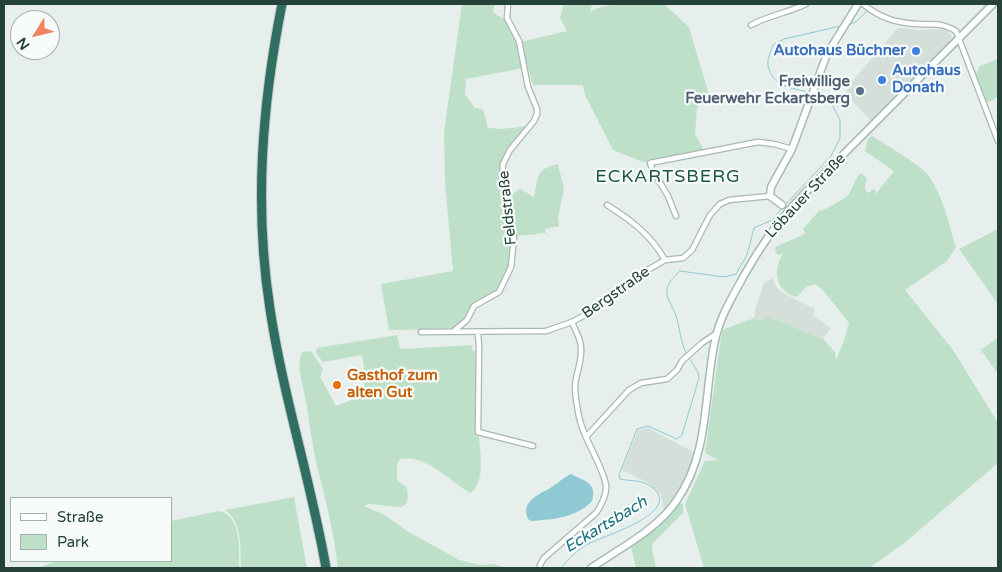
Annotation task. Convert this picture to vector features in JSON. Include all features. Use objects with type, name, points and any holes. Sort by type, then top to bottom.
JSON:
[{"type":"highway","points":[[282,4],[269,78],[262,153],[261,213],[264,265],[270,310],[282,371],[310,486],[326,568]]},
{"type":"main road","name":"Löbauer Straße","points":[[591,568],[657,521],[673,505],[685,487],[702,440],[717,333],[727,307],[755,256],[786,208],[994,4]]},
{"type":"main road","points":[[786,208],[770,196],[771,186],[792,149],[824,61],[847,20],[862,6]]},
{"type":"street","name":"Feldstraße","points":[[454,331],[467,320],[474,306],[499,292],[511,267],[514,238],[502,178],[503,164],[510,150],[534,121],[537,114],[537,108],[528,87],[519,41],[507,18],[508,4]]},
{"type":"street","points":[[751,25],[767,16],[792,11],[806,4]]},
{"type":"street","points":[[862,6],[887,20],[903,23],[945,24],[956,31],[998,141]]},
{"type":"street","points":[[676,216],[668,196],[650,163],[758,142],[792,149]]},
{"type":"street","name":"Bergstraße","points":[[421,332],[546,331],[572,322],[598,308],[634,278],[666,260],[683,258],[692,250],[714,209],[724,202],[770,196]]},
{"type":"street","name":"Bergstraße","points":[[607,205],[633,222],[658,248],[666,260]]},
{"type":"street","points":[[467,320],[471,332]]},
{"type":"street","points":[[540,568],[540,563],[544,558],[596,513],[602,502],[606,484],[580,423],[575,386],[580,366],[581,346],[572,322]]},
{"type":"street","points":[[478,332],[478,432],[533,446]]},
{"type":"street","points":[[586,436],[629,390],[641,383],[667,379],[690,354],[717,333]]},
{"type":"shaded area","points":[[898,28],[919,30],[946,29],[953,38],[871,121],[846,94],[848,86]]},
{"type":"shaded area","points":[[772,278],[777,288],[815,309],[813,316],[831,328],[823,339],[769,317],[758,321],[754,318],[764,283]]},
{"type":"shaded area","points":[[648,428],[695,453],[676,498],[664,510],[661,495],[647,482],[622,470],[638,430]]},
{"type":"green space","points":[[462,4],[495,4],[493,11],[506,21],[515,37],[523,68],[466,79],[465,94],[475,108],[483,109],[488,128],[502,129],[528,126],[507,152],[500,173],[511,237],[510,263],[498,290],[472,304],[463,321],[453,329],[389,330],[381,284],[453,271],[445,182],[444,132]]},
{"type":"green space","points":[[564,4],[592,4],[590,12],[605,6],[664,4],[689,27],[709,95],[697,108],[695,134],[705,152],[643,162],[613,150],[585,95],[583,85],[533,85],[521,42],[567,31],[560,18]]},
{"type":"green space","points":[[998,59],[998,97],[989,102],[985,101],[976,74],[980,66]]},
{"type":"green space","points":[[872,136],[922,169],[933,182],[941,199],[956,247],[947,261],[905,290],[953,350],[998,423],[998,463],[903,544],[869,568],[704,568],[685,504],[705,461],[718,460],[705,453],[722,330],[754,318],[758,321],[769,317],[823,339],[835,352],[836,360],[849,323],[823,290],[815,284],[806,287],[797,297],[784,290],[780,285],[777,272],[784,252],[780,255],[776,254],[775,247],[805,234],[803,229],[819,211],[835,204],[849,194],[855,180],[861,173],[867,178],[866,191],[868,193],[874,189],[875,195],[894,171],[865,151],[868,139]]},
{"type":"green space","points":[[558,164],[564,189],[558,217],[559,226],[545,229],[546,233],[515,236],[507,197],[520,189],[534,197],[539,174],[545,169]]},
{"type":"green space","points":[[998,229],[998,304],[959,249]]},
{"type":"green space","points":[[397,335],[400,348],[403,349],[472,345],[473,351],[477,351],[477,433],[479,437],[481,466],[479,481],[471,493],[429,464],[410,459],[400,459],[397,464],[397,480],[407,488],[408,497],[406,504],[402,507],[369,504],[364,506],[385,515],[407,531],[459,560],[480,565],[493,564],[508,568],[338,568],[332,528],[313,447],[301,376],[300,358],[302,352],[311,351],[323,369],[320,377],[336,406],[364,395],[365,373],[362,355],[323,362],[316,353],[317,348]]},
{"type":"green space","points":[[996,339],[998,342],[998,374],[981,350]]},
{"type":"green space","points":[[294,497],[307,568],[241,568],[238,529],[231,515],[225,510]]},
{"type":"green space","points":[[680,503],[683,504],[683,513],[652,544],[656,568],[636,568],[631,547],[657,528]]},
{"type":"green space","points":[[219,511],[226,514],[232,519],[238,535],[239,568],[37,568],[54,562],[172,562],[172,521]]},
{"type":"water","points":[[571,474],[591,486],[593,490],[592,501],[579,511],[564,517],[529,520],[526,510],[530,501]]},
{"type":"waterway","name":"Eckartsbach","points":[[850,24],[856,22],[868,10]]},
{"type":"waterway","name":"Eckartsbach","points":[[809,92],[783,85],[774,78],[768,65],[773,45],[784,39],[841,26]]},
{"type":"waterway","name":"Eckartsbach","points":[[785,205],[831,156],[840,138],[840,120],[832,104],[815,94]]},
{"type":"waterway","name":"Eckartsbach","points":[[687,355],[677,318],[667,296],[667,287],[670,282],[680,271],[724,277],[736,274],[747,255],[754,228],[772,220],[782,208]]},
{"type":"waterway","name":"Eckartsbach","points":[[561,568],[582,548],[641,520],[653,512],[659,503],[658,494],[647,484],[620,479],[619,475],[637,429],[648,426],[677,439],[682,435],[699,378],[698,372],[689,358]]},
{"type":"place","name":"Autohaus Büchner","points":[[916,51]]},
{"type":"place","name":"Autohaus Donath","points":[[882,80]]},
{"type":"place","name":"Freiwillige Feuerwehr Eckartsberg","points":[[860,91]]},
{"type":"place","name":"Gasthof zum alten Gut","points":[[337,385]]},
{"type":"district","name":"ECKARTSBERG","points":[[668,177]]}]
